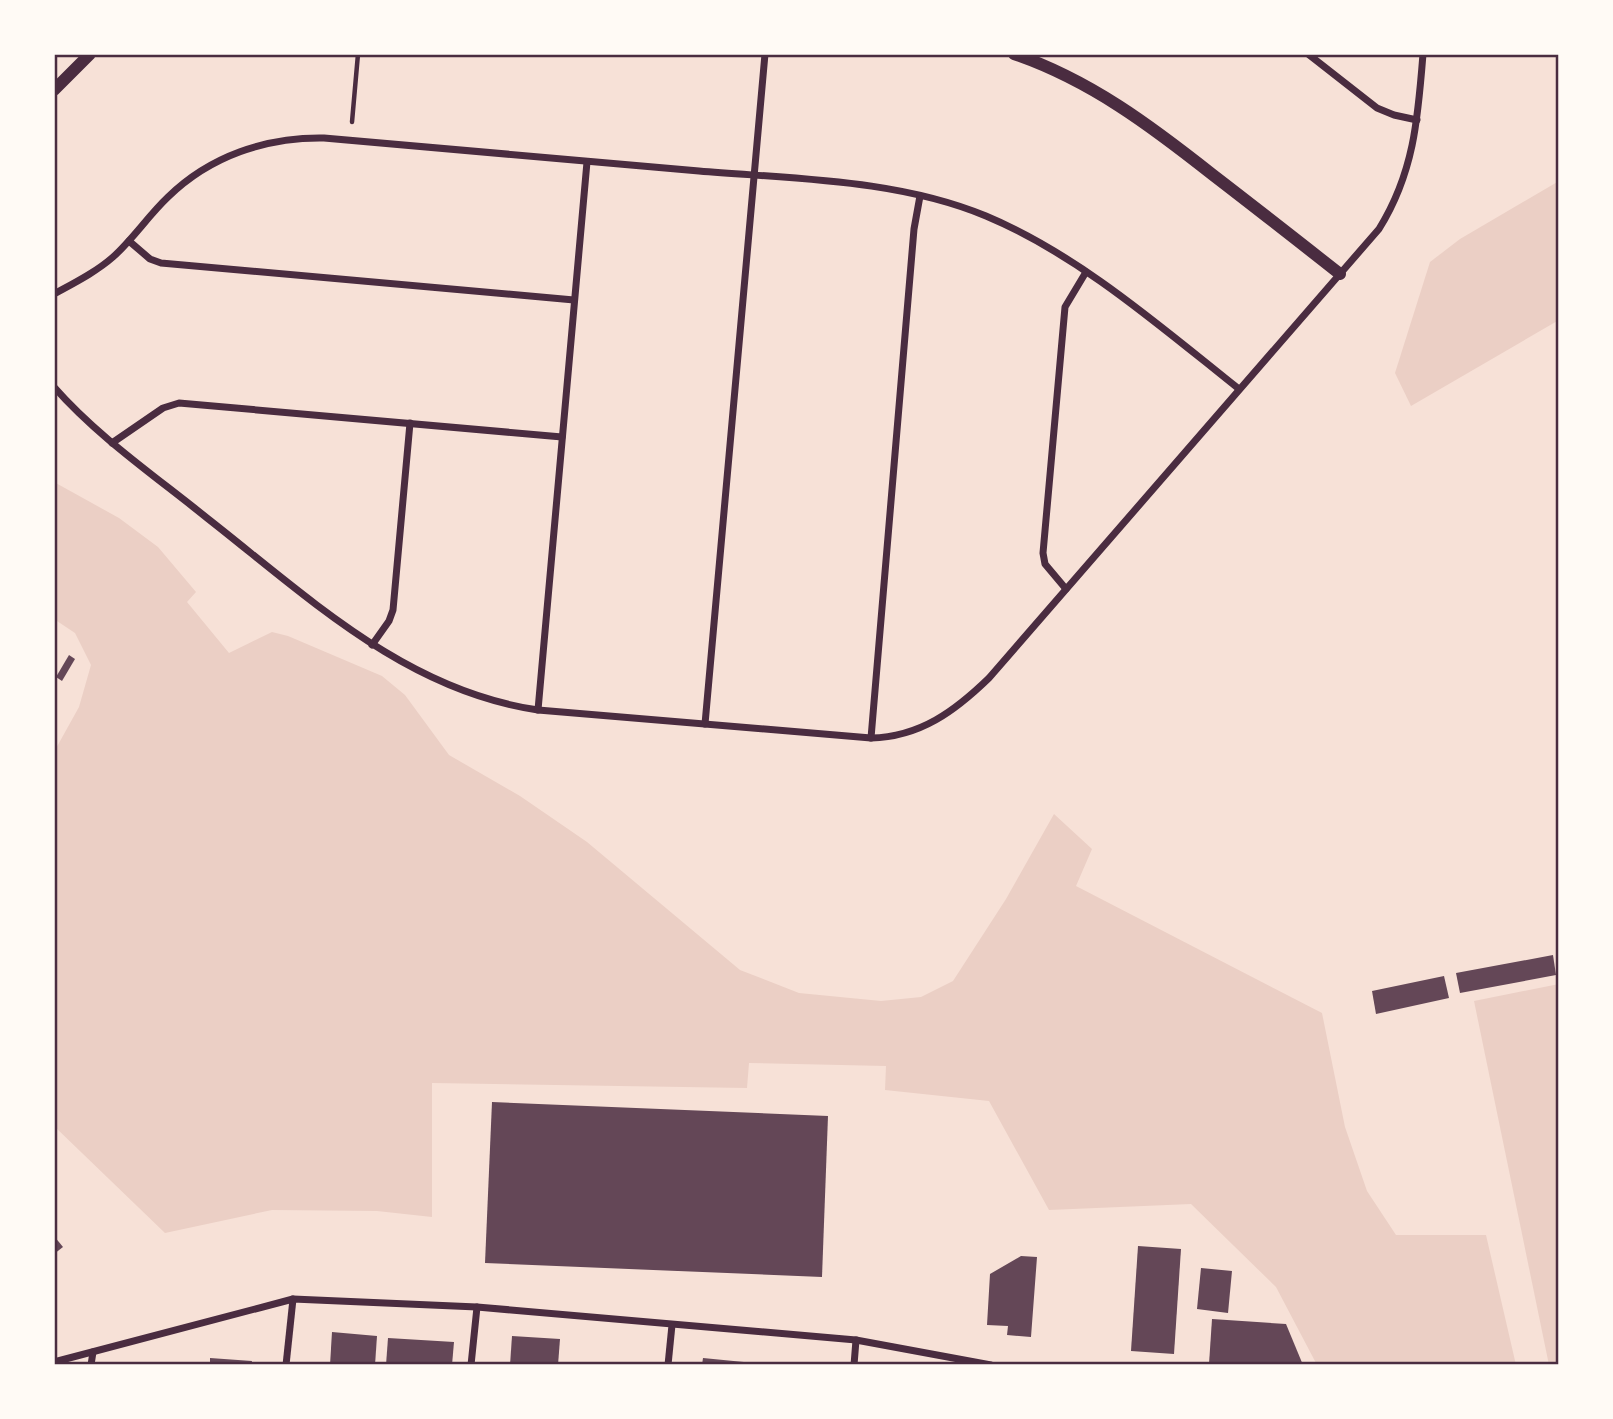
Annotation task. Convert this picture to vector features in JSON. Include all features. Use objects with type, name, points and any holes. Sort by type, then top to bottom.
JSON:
[{"type":"street","points":[[54,90],[90,54]]},
{"type":"street","points":[[705,724],[765,54]]},
{"type":"street","points":[[1014,54],[1042,64],[1104,95],[1162,135],[1340,274]]},
{"type":"street","points":[[1308,54],[1377,107],[1394,115],[1417,120]]},
{"type":"street","points":[[54,387],[112,443],[372,645],[426,676],[458,690],[513,706],[538,710],[871,738],[904,734],[949,713],[989,678],[1379,229],[1389,213],[1413,148],[1423,54]]},
{"type":"street","points":[[54,294],[111,259],[167,198],[209,165],[258,145],[302,138],[350,140],[861,186],[957,205],[1011,227],[1056,252],[1239,389]]},
{"type":"street","points":[[538,710],[587,162]]},
{"type":"street","points":[[871,738],[919,196]]},
{"type":"street","points":[[129,241],[150,259],[161,263],[574,300]]},
{"type":"street","points":[[1066,589],[1045,564],[1043,553],[1065,307],[1086,272]]},
{"type":"street","points":[[112,443],[163,408],[179,403],[562,437]]},
{"type":"street","points":[[372,645],[390,621],[393,610],[410,424]]},
{"type":"street","points":[[286,1365],[293,1299]]},
{"type":"street","points":[[54,1362],[293,1299],[477,1307],[856,1340],[991,1365]]},
{"type":"street","points":[[471,1365],[477,1307]]},
{"type":"street","points":[[668,1365],[672,1325]]},
{"type":"street","points":[[854,1365],[856,1340]]},
{"type":"street","points":[[92,1365],[93,1352]]},
{"type":"path","points":[[350,140],[358,54]]},
{"type":"shaded area","points":[[1559,181],[1559,320],[1411,406],[1395,373],[1430,262],[1460,239]]},
{"type":"shaded area","points":[[54,482],[119,518],[158,547],[196,592],[187,602],[229,653],[272,632],[288,636],[382,676],[405,695],[449,755],[520,796],[587,842],[740,970],[799,993],[881,1001],[921,997],[953,981],[1006,899],[1054,814],[1092,849],[1076,886],[1322,1013],[1345,1127],[1367,1191],[1396,1235],[1486,1235],[1516,1365],[1317,1365],[1276,1287],[1191,1204],[1049,1210],[989,1101],[885,1090],[886,1066],[749,1063],[747,1088],[432,1083],[432,1217],[377,1211],[272,1210],[165,1233],[54,1126],[54,752],[79,707],[91,665],[75,633],[54,619]]},
{"type":"shaded area","points":[[1559,984],[1559,1365],[1549,1365],[1474,1001]]},
{"type":"building","points":[[69,655],[75,659],[62,681],[56,677]]},
{"type":"building","points":[[1553,955],[1556,975],[1460,993],[1456,973]]},
{"type":"building","points":[[1444,976],[1449,998],[1376,1014],[1372,991]]},
{"type":"building","points":[[492,1102],[828,1116],[822,1277],[485,1263]]},
{"type":"building","points":[[54,1236],[63,1247],[54,1254]]},
{"type":"building","points":[[1138,1246],[1181,1249],[1174,1354],[1131,1351]]},
{"type":"building","points":[[1021,1256],[1037,1257],[1031,1337],[1007,1335],[1008,1326],[987,1325],[990,1274]]},
{"type":"building","points":[[1201,1268],[1232,1271],[1228,1313],[1197,1309]]},
{"type":"building","points":[[1212,1319],[1286,1324],[1303,1365],[1209,1364]]},
{"type":"building","points":[[332,1332],[377,1336],[375,1365],[330,1365]]},
{"type":"building","points":[[512,1336],[560,1339],[558,1365],[510,1365]]},
{"type":"building","points":[[388,1338],[454,1342],[452,1365],[386,1365]]},
{"type":"building","points":[[210,1358],[252,1361],[251,1365],[210,1365]]},
{"type":"building","points":[[703,1358],[754,1363],[702,1365]]}]
